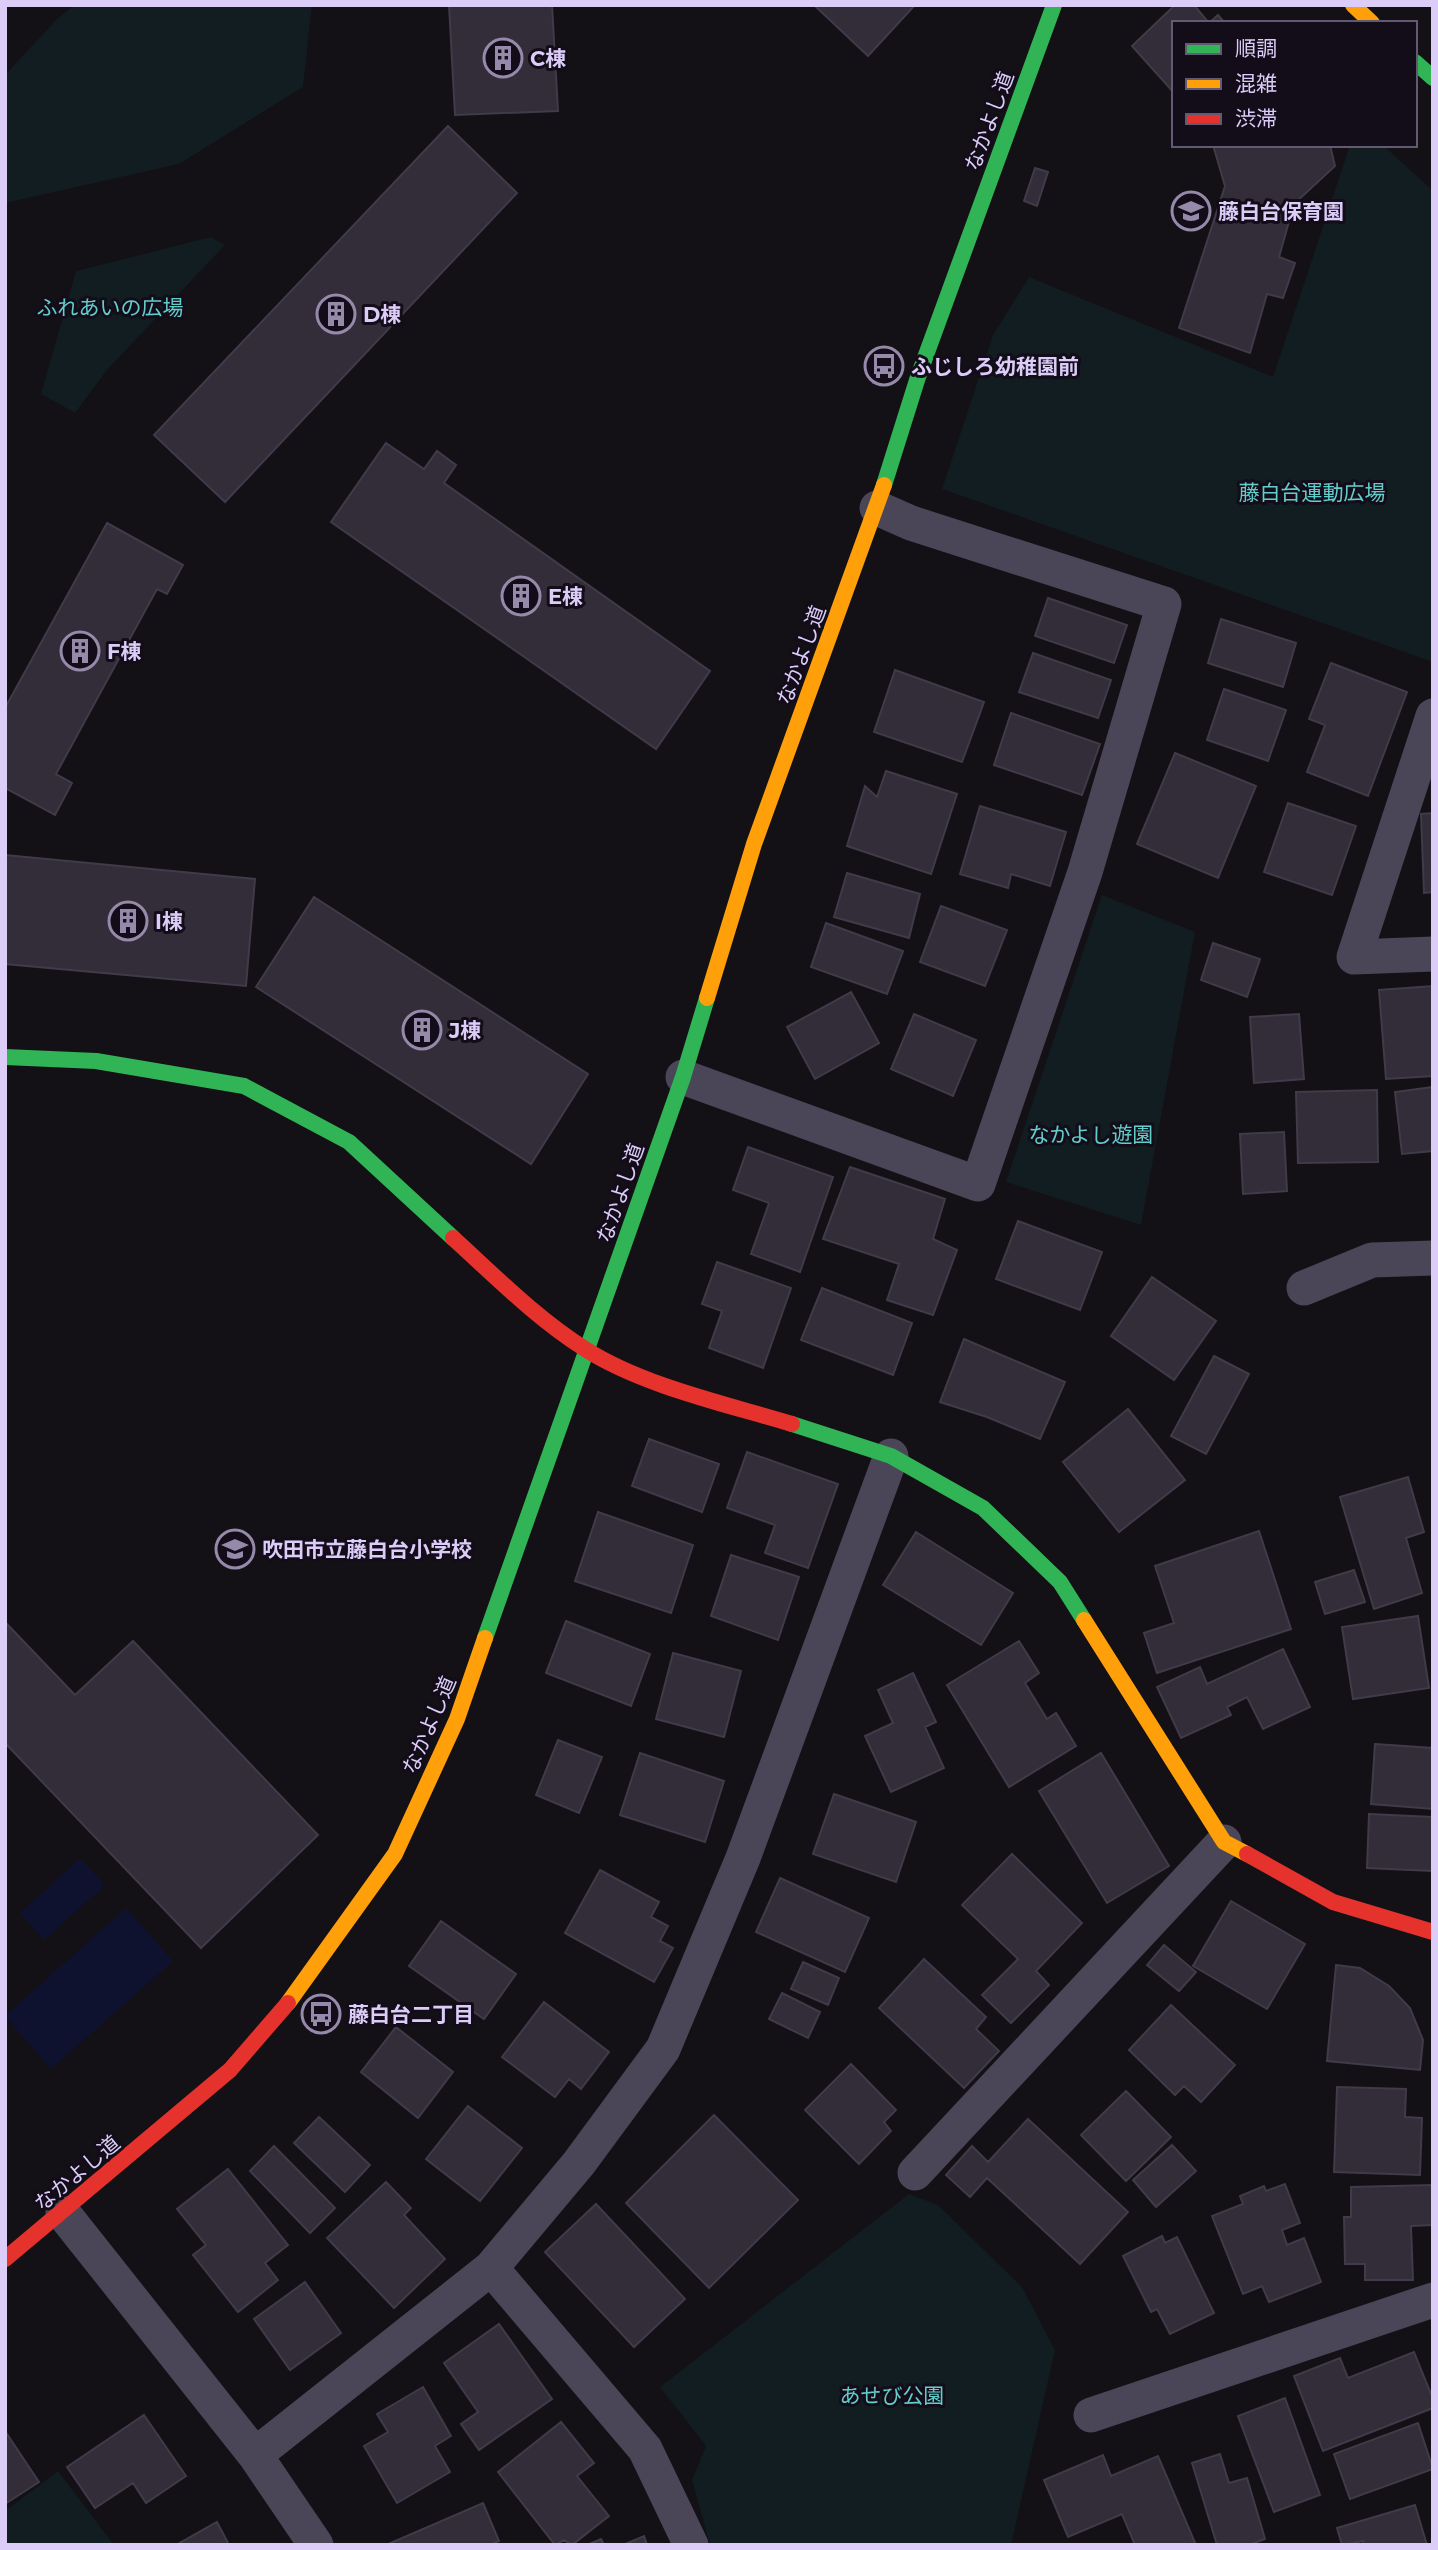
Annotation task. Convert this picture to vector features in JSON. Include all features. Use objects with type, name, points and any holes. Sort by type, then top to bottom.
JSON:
[{"type":"street","name":"なかよし道","points":[[5,2259],[230,2070],[301,1988],[395,1854],[457,1719],[683,1077],[754,844],[877,509],[918,377],[1054,5]]},
{"type":"street","points":[[1353,5],[1370,21]]},
{"type":"street","points":[[1417,64],[1433,78]]},
{"type":"street","points":[[683,1077],[978,1184],[1077,898],[1164,604],[911,523],[877,509]]},
{"type":"street","points":[[1433,716],[1354,957],[1433,954]]},
{"type":"street","points":[[5,1057],[96,1061],[244,1086],[349,1142],[541,1319],[587,1351],[649,1378],[891,1456],[983,1508],[1060,1582],[1224,1842],[1334,1902],[1433,1932]]},
{"type":"street","points":[[1304,1287],[1372,1260],[1433,1258]]},
{"type":"street","points":[[255,2455],[491,2268],[579,2163],[663,2049],[743,1858],[891,1456]]},
{"type":"street","points":[[915,2173],[1224,1842]]},
{"type":"street","points":[[63,2213],[255,2455],[316,2545]]},
{"type":"street","points":[[491,2268],[645,2449],[691,2545]]},
{"type":"street","points":[[1091,2415],[1433,2300]]},
{"type":"green space","points":[[74,5],[312,5],[303,87],[179,164],[5,203],[5,75],[56,20]]},
{"type":"green space","name":"藤白台運動広場","points":[[1349,147],[1385,147],[1433,191],[1433,662],[942,489],[993,335],[1029,277],[1273,377]]},
{"type":"green space","name":"ふれあいの広場","points":[[211,237],[225,245],[107,370],[75,413],[41,394],[76,271]]},
{"type":"green space","name":"なかよし遊園","points":[[1102,895],[1195,932],[1141,1225],[1006,1182]]},
{"type":"green space","name":"あせび公園","points":[[909,2194],[938,2205],[1022,2287],[1055,2350],[1011,2545],[710,2545],[692,2480],[706,2446],[660,2387]]},
{"type":"green space","points":[[58,2471],[114,2545],[5,2545],[5,2511]]},
{"type":"water","points":[[80,1858],[105,1885],[44,1940],[20,1913]]},
{"type":"water","points":[[126,1908],[173,1961],[51,2069],[5,2016]]},
{"type":"building","name":"C棟","points":[[449,5],[552,5],[558,111],[455,115]]},
{"type":"building","points":[[814,5],[915,5],[868,56]]},
{"type":"building","points":[[1175,5],[1194,5],[1207,21],[1172,21],[1172,91],[1132,46]]},
{"type":"building","points":[[1218,15],[1223,21],[1211,21]]},
{"type":"building","name":"D棟","points":[[448,126],[517,193],[225,502],[154,435]]},
{"type":"building","points":[[1214,147],[1330,147],[1335,166],[1294,204],[1279,257],[1295,263],[1283,298],[1267,294],[1250,353],[1179,328],[1225,186]]},
{"type":"building","points":[[1035,168],[1048,172],[1037,206],[1024,201]]},
{"type":"building","points":[[884,349],[894,352],[884,385],[873,383]]},
{"type":"building","name":"E棟","points":[[386,443],[424,469],[437,451],[456,465],[444,483],[710,671],[656,749],[331,522]]},
{"type":"building","name":"F棟","points":[[107,523],[183,565],[167,594],[157,589],[56,774],[72,783],[55,815],[5,788],[5,708]]},
{"type":"building","points":[[1048,598],[1127,625],[1114,663],[1035,636]]},
{"type":"building","points":[[1221,619],[1296,643],[1283,687],[1208,663]]},
{"type":"building","points":[[1033,653],[1111,680],[1098,718],[1019,692]]},
{"type":"building","points":[[1331,663],[1407,692],[1368,796],[1307,772],[1325,725],[1309,719]]},
{"type":"building","points":[[895,670],[984,702],[962,762],[874,732]]},
{"type":"building","points":[[1224,689],[1286,710],[1268,761],[1207,740]]},
{"type":"building","points":[[1011,713],[1100,744],[1082,795],[994,765]]},
{"type":"building","points":[[1175,753],[1256,786],[1218,878],[1137,844]]},
{"type":"building","points":[[886,771],[957,794],[931,874],[847,846],[865,786],[877,797]]},
{"type":"building","points":[[1288,803],[1356,826],[1332,895],[1264,872]]},
{"type":"building","points":[[980,806],[1066,832],[1050,886],[1011,874],[1008,888],[960,874]]},
{"type":"building","points":[[1433,813],[1433,892],[1424,893],[1421,814]]},
{"type":"building","name":"I棟","points":[[5,855],[255,879],[246,986],[5,964]]},
{"type":"building","points":[[847,873],[920,894],[909,938],[834,917]]},
{"type":"building","name":"J棟","points":[[314,897],[588,1074],[531,1164],[256,987]]},
{"type":"building","points":[[941,906],[1007,930],[985,986],[920,962]]},
{"type":"building","points":[[826,923],[903,951],[887,994],[811,967]]},
{"type":"building","points":[[1213,943],[1260,959],[1247,997],[1201,980]]},
{"type":"building","points":[[1433,986],[1433,1076],[1386,1079],[1379,990]]},
{"type":"building","points":[[851,992],[879,1043],[815,1079],[787,1027]]},
{"type":"building","points":[[914,1014],[976,1040],[953,1096],[891,1069]]},
{"type":"building","points":[[1299,1014],[1304,1079],[1254,1083],[1250,1017]]},
{"type":"building","points":[[1433,1087],[1433,1151],[1402,1154],[1395,1092]]},
{"type":"building","points":[[1377,1090],[1378,1162],[1298,1163],[1296,1092]]},
{"type":"building","points":[[1284,1132],[1287,1191],[1243,1194],[1240,1134]]},
{"type":"building","points":[[748,1147],[833,1177],[800,1272],[751,1254],[769,1203],[733,1190]]},
{"type":"building","points":[[850,1167],[945,1199],[933,1239],[957,1250],[933,1315],[887,1300],[899,1264],[823,1239]]},
{"type":"building","points":[[1018,1221],[1102,1252],[1080,1310],[996,1279]]},
{"type":"building","points":[[717,1262],[791,1288],[763,1368],[709,1348],[722,1311],[702,1304]]},
{"type":"building","points":[[1152,1277],[1216,1321],[1174,1380],[1111,1336]]},
{"type":"building","points":[[822,1288],[912,1323],[893,1375],[801,1340]]},
{"type":"building","points":[[964,1339],[1065,1382],[1040,1439],[987,1417],[940,1402]]},
{"type":"building","points":[[1214,1356],[1249,1374],[1206,1454],[1171,1436]]},
{"type":"building","points":[[1128,1409],[1185,1480],[1119,1532],[1063,1462]]},
{"type":"building","points":[[649,1439],[719,1464],[702,1512],[632,1486]]},
{"type":"building","points":[[747,1452],[838,1484],[808,1568],[765,1553],[775,1525],[727,1508]]},
{"type":"building","points":[[1408,1477],[1424,1532],[1406,1538],[1422,1593],[1374,1609],[1340,1497]]},
{"type":"building","points":[[598,1512],[693,1545],[671,1613],[575,1581]]},
{"type":"building","points":[[1259,1531],[1291,1629],[1157,1673],[1144,1633],[1174,1623],[1155,1566]]},
{"type":"building","points":[[916,1532],[1013,1593],[981,1645],[883,1585]]},
{"type":"building","points":[[731,1555],[799,1577],[778,1640],[711,1616]]},
{"type":"building","points":[[1354,1570],[1365,1602],[1325,1614],[1315,1582]]},
{"type":"building","points":[[1418,1616],[1429,1688],[1353,1699],[1342,1627]]},
{"type":"building","points":[[566,1621],[650,1654],[631,1706],[546,1673]]},
{"type":"building","points":[[5,1622],[75,1695],[133,1641],[318,1835],[201,1948],[5,1743]]},
{"type":"building","points":[[1019,1641],[1039,1673],[1025,1683],[1047,1719],[1056,1713],[1076,1746],[1009,1787],[947,1685]]},
{"type":"building","points":[[1283,1649],[1310,1707],[1263,1729],[1247,1697],[1227,1707],[1231,1715],[1181,1738],[1157,1687],[1200,1667],[1207,1684]]},
{"type":"building","points":[[673,1653],[741,1671],[724,1737],[656,1719]]},
{"type":"building","points":[[913,1673],[936,1722],[925,1727],[944,1768],[891,1792],[865,1736],[893,1723],[878,1690]]},
{"type":"building","points":[[558,1740],[602,1757],[579,1813],[536,1795]]},
{"type":"building","points":[[1375,1744],[1433,1748],[1433,1809],[1371,1804]]},
{"type":"building","points":[[640,1753],[724,1781],[705,1842],[620,1815]]},
{"type":"building","points":[[1101,1753],[1169,1866],[1107,1903],[1039,1791]]},
{"type":"building","points":[[834,1794],[916,1822],[896,1882],[813,1854]]},
{"type":"building","points":[[1369,1814],[1433,1817],[1432,1871],[1367,1868]]},
{"type":"building","points":[[1012,1854],[1082,1923],[1036,1971],[1049,1985],[1011,2023],[982,1995],[1018,1959],[962,1905]]},
{"type":"building","points":[[600,1870],[659,1902],[651,1917],[668,1926],[660,1941],[673,1948],[654,1982],[565,1933]]},
{"type":"building","points":[[780,1878],[869,1918],[845,1972],[756,1932]]},
{"type":"building","points":[[1231,1901],[1305,1944],[1267,2009],[1193,1966]]},
{"type":"building","points":[[441,1921],[516,1974],[484,2019],[409,1966]]},
{"type":"building","points":[[1164,1945],[1196,1972],[1179,1991],[1147,1965]]},
{"type":"building","points":[[924,1959],[986,2017],[976,2029],[999,2051],[964,2088],[879,2008]]},
{"type":"building","points":[[803,1962],[839,1978],[828,2005],[791,1989]]},
{"type":"building","points":[[1336,1965],[1360,1968],[1389,1986],[1410,2008],[1423,2040],[1420,2070],[1327,2061]]},
{"type":"building","points":[[782,1993],[820,2012],[808,2038],[769,2019]]},
{"type":"building","points":[[544,2002],[609,2052],[581,2089],[569,2079],[555,2097],[502,2057]]},
{"type":"building","points":[[1171,2005],[1235,2065],[1201,2102],[1184,2086],[1175,2095],[1129,2050]]},
{"type":"building","points":[[396,2027],[453,2072],[418,2118],[361,2072]]},
{"type":"building","points":[[851,2064],[896,2110],[884,2122],[891,2131],[859,2164],[805,2110]]},
{"type":"building","points":[[1337,2087],[1406,2089],[1405,2117],[1422,2118],[1420,2175],[1334,2172]]},
{"type":"building","points":[[1126,2091],[1171,2137],[1126,2181],[1081,2135]]},
{"type":"building","points":[[468,2106],[522,2148],[480,2201],[426,2159]]},
{"type":"building","points":[[714,2115],[798,2200],[709,2288],[626,2203]]},
{"type":"building","points":[[319,2117],[370,2165],[345,2192],[294,2143]]},
{"type":"building","points":[[1028,2119],[1128,2212],[1080,2264],[987,2178],[970,2197],[946,2175],[972,2146],[988,2162]]},
{"type":"building","points":[[1172,2145],[1196,2171],[1156,2207],[1133,2180]]},
{"type":"building","points":[[274,2146],[335,2208],[310,2233],[250,2171]]},
{"type":"building","points":[[228,2169],[288,2245],[265,2263],[278,2280],[238,2312],[193,2255],[206,2245],[177,2209]]},
{"type":"building","points":[[386,2182],[411,2208],[404,2215],[445,2259],[394,2308],[327,2238]]},
{"type":"building","points":[[1285,2184],[1300,2223],[1282,2230],[1287,2245],[1304,2238],[1321,2282],[1269,2302],[1262,2286],[1243,2294],[1212,2216],[1243,2204],[1240,2196],[1264,2186],[1266,2191]]},
{"type":"building","points":[[1433,2185],[1433,2225],[1411,2226],[1413,2280],[1365,2280],[1365,2264],[1345,2264],[1344,2217],[1351,2217],[1351,2187]]},
{"type":"building","points":[[596,2204],[685,2299],[634,2347],[545,2252]]},
{"type":"building","points":[[1162,2236],[1165,2243],[1177,2237],[1214,2313],[1170,2334],[1157,2309],[1151,2312],[1123,2256]]},
{"type":"building","points":[[305,2282],[341,2333],[290,2370],[254,2319]]},
{"type":"building","points":[[499,2324],[552,2399],[479,2450],[461,2424],[478,2412],[444,2363]]},
{"type":"building","points":[[1414,2352],[1433,2399],[1433,2408],[1323,2451],[1294,2376],[1340,2358],[1348,2378]]},
{"type":"building","points":[[423,2387],[451,2436],[435,2446],[450,2472],[397,2503],[364,2446],[388,2432],[377,2414]]},
{"type":"building","points":[[1285,2398],[1320,2495],[1274,2512],[1238,2416]]},
{"type":"building","points":[[144,2415],[186,2476],[146,2503],[133,2483],[95,2508],[67,2467]]},
{"type":"building","points":[[561,2422],[594,2463],[577,2476],[609,2516],[572,2545],[564,2540],[555,2545],[498,2472]]},
{"type":"building","points":[[1418,2423],[1433,2469],[1350,2499],[1334,2454]]},
{"type":"building","points":[[5,2431],[39,2482],[5,2504]]},
{"type":"building","points":[[1220,2454],[1229,2483],[1247,2478],[1265,2539],[1249,2545],[1217,2545],[1192,2463]]},
{"type":"building","points":[[1103,2455],[1111,2476],[1158,2456],[1196,2545],[1135,2545],[1122,2514],[1068,2537],[1044,2480]]},
{"type":"building","points":[[483,2503],[499,2541],[490,2545],[386,2545]]},
{"type":"building","points":[[1415,2505],[1427,2545],[1364,2545],[1363,2541],[1342,2545],[1337,2528]]},
{"type":"building","points":[[217,2522],[229,2545],[176,2545]]},
{"type":"building","points":[[644,2536],[647,2545],[623,2545]]},
{"type":"building","points":[[601,2539],[604,2545],[587,2545]]},
{"type":"traffic: fast","points":[[884,485],[918,377],[1054,5]]},
{"type":"traffic: fast","points":[[1417,64],[1433,78]]},
{"type":"traffic: fast","points":[[485,1638],[683,1077],[707,998]]},
{"type":"traffic: fast","points":[[5,1057],[96,1061],[244,1086],[349,1142],[453,1238]]},
{"type":"traffic: fast","points":[[792,1424],[891,1456],[983,1508],[1060,1582],[1084,1620]]},
{"type":"traffic: slow","points":[[1353,5],[1370,21]]},
{"type":"traffic: slow","points":[[707,998],[754,844],[884,485]]},
{"type":"traffic: slow","points":[[1084,1620],[1224,1842],[1247,1854]]},
{"type":"traffic: slow","points":[[288,2003],[395,1854],[457,1719],[485,1638]]},
{"type":"traffic: jam","points":[[453,1238],[550,1324],[608,1362],[685,1393],[792,1424]]},
{"type":"traffic: jam","points":[[1247,1854],[1333,1902],[1433,1932]]},
{"type":"traffic: jam","points":[[5,2259],[230,2070],[288,2003]]},
{"type":"place","name":"C棟","points":[[503,58]]},
{"type":"place","name":"藤白台保育園","points":[[1191,211]]},
{"type":"place","name":"D棟","points":[[336,314]]},
{"type":"place","name":"ふじしろ幼稚園前","points":[[884,366]]},
{"type":"place","name":"E棟","points":[[521,596]]},
{"type":"place","name":"F棟","points":[[80,651]]},
{"type":"place","name":"I棟","points":[[128,921]]},
{"type":"place","name":"J棟","points":[[422,1030]]},
{"type":"place","name":"吹田市立藤白台小学校","points":[[235,1549]]},
{"type":"place","name":"藤白台二丁目","points":[[321,2014]]}]
